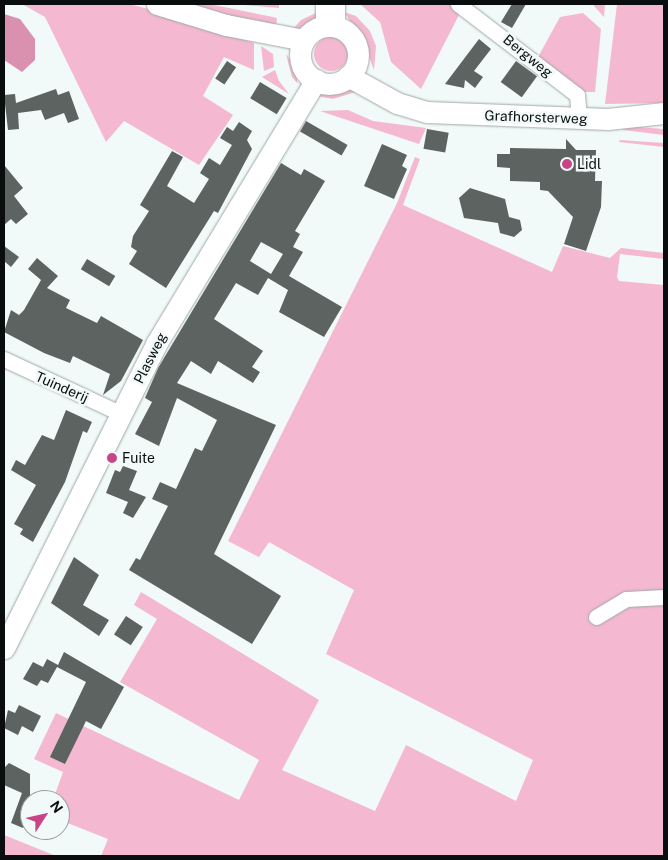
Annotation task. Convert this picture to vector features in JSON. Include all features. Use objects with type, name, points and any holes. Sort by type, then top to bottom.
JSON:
[{"type":"main road","points":[[157,4],[302,47]]},
{"type":"main road","points":[[330,27],[352,38],[352,70],[336,83],[316,80],[303,66],[302,47],[330,27]]},
{"type":"main road","name":"Grafhorsterweg","points":[[352,70],[443,111],[579,119],[630,119],[664,113]]},
{"type":"main road","name":"Plasweg","points":[[4,648],[185,292],[316,80]]},
{"type":"main road","name":"Grafhorsterweg","points":[[630,119],[664,125]]},
{"type":"street","points":[[323,4],[330,27]]},
{"type":"street","points":[[330,27],[337,4]]},
{"type":"street","name":"Bergweg","points":[[458,4],[577,95],[579,119]]},
{"type":"street","name":"Tuinderij","points":[[4,359],[122,414]]},
{"type":"street","points":[[596,618],[626,599],[664,597]]},
{"type":"shaded area","points":[[22,4],[129,4],[149,9],[254,43],[254,70],[224,57],[203,96],[233,115],[199,165],[124,121],[106,142],[45,17]]},
{"type":"shaded area","points":[[181,4],[209,4],[273,17],[277,18],[276,27]]},
{"type":"shaded area","points":[[233,4],[279,4],[279,8]]},
{"type":"shaded area","points":[[360,4],[449,4],[461,11],[421,89],[391,62],[380,22]]},
{"type":"shaded area","points":[[594,4],[605,4],[604,17],[594,6]]},
{"type":"shaded area","points":[[617,4],[664,4],[664,103],[605,104]]},
{"type":"shaded area","points":[[320,11],[311,25],[292,30],[301,20]]},
{"type":"shaded area","points":[[344,12],[356,16],[370,31],[376,46],[374,70],[363,40]]},
{"type":"shaded area","points":[[583,13],[601,29],[595,92],[581,92],[538,57],[560,17]]},
{"type":"shaded area","points":[[4,14],[20,19],[35,39],[35,60],[22,72],[4,60]]},
{"type":"shaded area","points":[[331,37],[343,42],[348,54],[343,66],[331,71],[319,66],[314,54],[319,42]]},
{"type":"shaded area","points":[[261,46],[273,54],[274,67],[264,71]]},
{"type":"shaded area","points":[[286,54],[297,69],[297,83],[292,77]]},
{"type":"shaded area","points":[[275,70],[279,81],[289,94],[262,77]]},
{"type":"shaded area","points":[[348,87],[359,91],[333,99],[316,96]]},
{"type":"shaded area","points":[[348,110],[373,121],[426,128],[419,144],[320,111]]},
{"type":"shaded area","points":[[624,126],[664,129],[664,135],[623,130]]},
{"type":"shaded area","points":[[620,140],[664,143],[664,147],[619,142]]},
{"type":"shaded area","points":[[415,157],[420,159],[403,205],[552,272],[563,246],[610,258],[621,248],[664,253],[664,259],[620,254],[617,277],[619,281],[664,285],[664,593],[595,611],[588,619],[596,624],[622,605],[664,601],[664,856],[101,856],[108,839],[70,824],[70,790],[57,790],[63,772],[34,759],[56,713],[239,800],[259,760],[120,682],[157,619],[134,605],[141,592],[319,700],[282,770],[375,811],[406,745],[516,801],[533,760],[326,654],[354,590],[269,542],[259,557],[228,541],[397,203]]},
{"type":"shaded area","points":[[4,835],[56,856],[4,856]]},
{"type":"building","points":[[512,4],[526,4],[512,28],[501,22]]},
{"type":"building","points":[[479,39],[491,49],[474,71],[483,77],[475,88],[465,80],[464,88],[445,84]]},
{"type":"building","points":[[227,61],[236,67],[224,85],[215,78]]},
{"type":"building","points":[[516,61],[537,76],[522,97],[501,82]]},
{"type":"building","points":[[260,82],[287,98],[277,114],[250,98]]},
{"type":"building","points":[[56,89],[58,95],[69,91],[79,119],[68,123],[64,113],[45,120],[41,110],[18,113],[19,129],[8,130],[4,95],[15,94],[16,103]]},
{"type":"building","points":[[306,121],[348,145],[342,155],[300,131]]},
{"type":"building","points":[[239,122],[252,131],[247,140],[252,149],[218,213],[214,211],[166,288],[129,264],[137,251],[131,247],[133,236],[149,211],[140,205],[172,151],[183,157],[167,186],[194,203],[209,179],[200,173],[209,158],[220,165],[232,145],[220,138],[227,127],[233,131]]},
{"type":"building","points":[[427,129],[449,133],[445,153],[424,149]]},
{"type":"building","points":[[566,139],[576,150],[596,150],[595,181],[602,181],[601,207],[586,251],[564,244],[573,217],[548,191],[540,190],[540,182],[510,181],[510,168],[497,167],[497,154],[510,154],[510,148],[566,149]]},
{"type":"building","points":[[382,144],[407,155],[402,166],[407,169],[394,199],[364,186]]},
{"type":"building","points":[[281,163],[301,175],[304,169],[325,181],[295,231],[300,234],[293,247],[303,252],[289,276],[342,307],[324,337],[279,312],[288,290],[268,278],[258,295],[236,283],[214,319],[263,351],[252,367],[260,372],[253,383],[218,361],[211,374],[191,361],[177,383],[276,425],[214,554],[281,596],[252,644],[129,570],[136,558],[140,560],[168,506],[152,499],[160,482],[176,489],[195,448],[202,451],[217,420],[177,398],[159,446],[135,434],[152,402],[145,398],[158,368]],"holes":[[[261,242],[283,254],[271,274],[250,261]]]},
{"type":"building","points":[[4,165],[23,188],[14,196],[28,214],[16,224],[11,219],[4,225]]},
{"type":"building","points":[[470,188],[505,199],[509,217],[520,220],[522,230],[514,237],[500,233],[498,223],[464,218],[459,198]]},
{"type":"building","points":[[4,246],[19,257],[11,267],[4,261]]},
{"type":"building","points":[[37,258],[58,276],[47,288],[70,300],[66,308],[97,323],[101,316],[143,340],[121,381],[103,395],[110,374],[73,356],[70,363],[44,353],[4,332],[11,310],[19,315],[24,310],[41,280],[28,269]]},
{"type":"building","points":[[87,259],[115,276],[109,286],[81,269]]},
{"type":"building","points":[[66,410],[92,422],[87,433],[83,431],[65,482],[33,542],[20,534],[23,529],[14,524],[36,485],[11,470],[16,460],[25,465],[42,435],[54,440]]},
{"type":"building","points":[[123,466],[137,471],[129,490],[146,497],[133,518],[123,513],[128,502],[106,493],[115,470],[120,472]]},
{"type":"building","points":[[74,557],[99,575],[83,605],[109,620],[99,636],[51,603]]},
{"type":"building","points":[[126,616],[143,627],[131,645],[114,634]]},
{"type":"building","points":[[64,652],[124,687],[101,729],[86,721],[65,764],[50,757],[86,682],[57,667],[48,683],[41,680],[37,686],[23,679],[33,662],[43,667],[47,659],[58,665]]},
{"type":"building","points":[[19,705],[41,716],[33,732],[22,726],[18,735],[4,728],[8,710],[15,713]]},
{"type":"building","points":[[9,763],[30,774],[30,790],[20,790],[20,792],[4,785],[4,768]]},
{"type":"building","points":[[20,798],[20,827],[11,823]]},
{"type":"place","name":"Lidl","points":[[567,164]]},
{"type":"place","name":"Fuite","points":[[112,458]]}]
